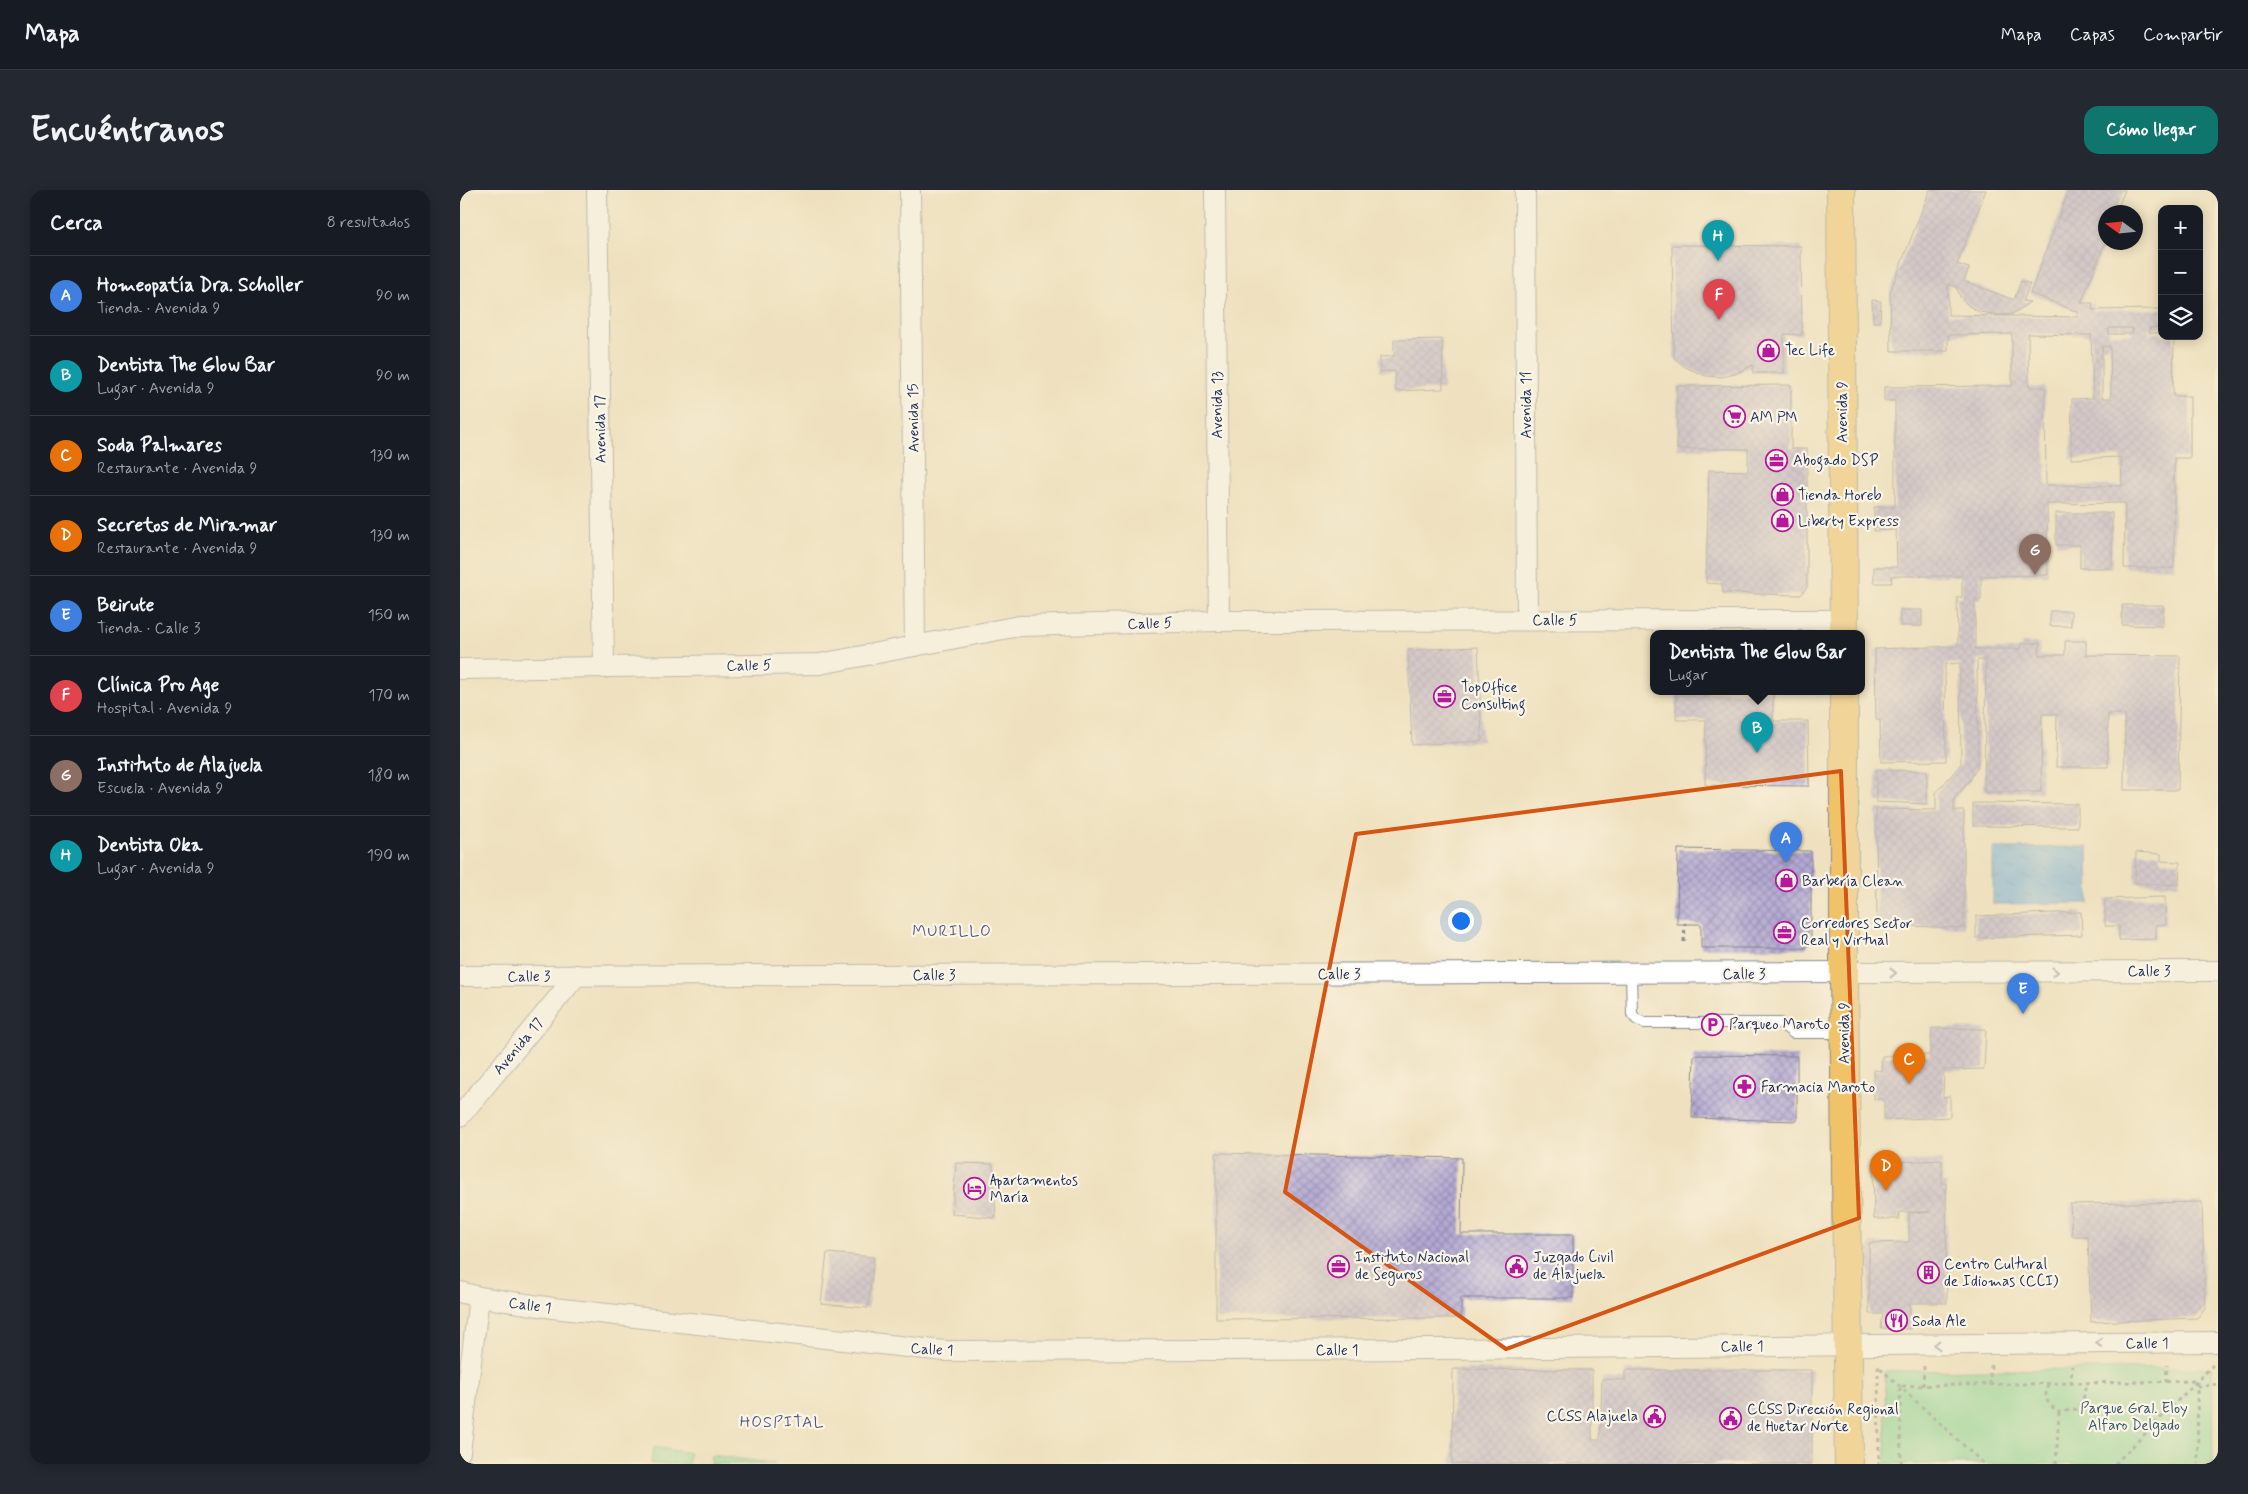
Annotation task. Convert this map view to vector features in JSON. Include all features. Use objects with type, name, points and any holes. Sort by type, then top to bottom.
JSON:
[{"type":"main road","name":"Avenida 9","points":[[1840,190],[1844,627]]},
{"type":"main road","name":"Avenida 9","points":[[1844,695],[1844,1033],[1849,1464]]},
{"type":"street","name":"Avenida 17","points":[[597,190],[604,668]]},
{"type":"street","name":"Avenida 15","points":[[910,190],[915,646]]},
{"type":"street","name":"Avenida 13","points":[[1215,190],[1219,620]]},
{"type":"street","name":"Avenida 11","points":[[1525,190],[1527,620]]},
{"type":"street","name":"Calle 5","points":[[460,669],[820,664],[1020,626],[1219,620],[1527,620],[1844,627]]},
{"type":"street","name":"Calle 3","points":[[460,976],[2218,971]]},
{"type":"street","name":"Avenida 17","points":[[460,1116],[577,975]]},
{"type":"street","name":"Calle 1","points":[[470,1295],[562,1309],[944,1351],[1421,1350],[2218,1342]]},
{"type":"street","points":[[460,1452],[470,1295]]},
{"type":"lane","points":[[1630,974],[1632,1014],[1636,1019],[1644,1022],[1780,1023],[1793,1033],[1844,1033]]},
{"type":"path","points":[[1684,942],[1685,924]]},
{"type":"path","points":[[2210,1361],[2218,1361]]},
{"type":"path","points":[[2218,1361],[2218,1366]]},
{"type":"path","points":[[2115,1464],[2218,1361]]},
{"type":"path","points":[[2166,1382],[2167,1362]]},
{"type":"path","points":[[2064,1363],[2073,1363],[2072,1384]]},
{"type":"path","points":[[1982,1364],[2000,1364]]},
{"type":"path","points":[[1990,1385],[1991,1364]]},
{"type":"path","points":[[1923,1386],[1924,1365]]},
{"type":"path","points":[[1915,1366],[1934,1365]]},
{"type":"path","points":[[1878,1366],[1887,1366]]},
{"type":"path","points":[[1878,1366],[1984,1464]]},
{"type":"path","points":[[1878,1366],[1879,1464]]},
{"type":"path","points":[[1900,1386],[2197,1381]]},
{"type":"path","points":[[2197,1381],[2198,1464]]},
{"type":"path","points":[[2048,1384],[2045,1393],[2048,1405],[2059,1412],[2077,1409],[2085,1394],[2085,1383]]},
{"type":"path","points":[[2198,1387],[2218,1384]]},
{"type":"path","points":[[1900,1386],[1901,1464]]},
{"type":"path","points":[[2056,1464],[2059,1412]]},
{"type":"highlighted area","points":[[1841,771],[1859,1218],[1506,1349],[1285,1192],[1356,834]]},
{"type":"green space","name":"Parque Gral. Eloy Alfaro Delgado","points":[[2212,1368],[2213,1464],[1886,1464],[1885,1371]]},
{"type":"green space","points":[[654,1447],[690,1453],[688,1464],[651,1464]]},
{"type":"green space","points":[[711,1455],[777,1464],[710,1464]]},
{"type":"water","points":[[2088,847],[2089,903],[1993,904],[1993,848]]},
{"type":"building","points":[[1930,190],[1986,190],[1957,264],[1969,268],[1964,281],[2014,300],[2021,281],[2030,284],[2023,301],[2030,302],[2012,314],[2001,315],[1979,312],[1961,298],[1956,287],[1949,284],[1948,315],[2078,317],[2078,312],[2030,293],[2069,190],[2125,190],[2119,205],[2098,205],[2098,250],[2102,250],[2081,303],[2093,303],[2092,310],[2158,309],[2158,327],[2149,328],[2149,333],[2158,333],[2158,340],[2174,340],[2173,396],[2190,396],[2190,458],[2174,458],[2174,568],[2124,568],[2125,503],[2047,504],[2048,575],[1981,576],[1981,600],[1975,600],[1975,649],[2021,649],[2021,643],[2040,643],[2039,655],[2065,655],[2065,641],[2086,641],[2086,655],[2180,656],[2178,790],[2124,790],[2125,714],[2108,714],[2108,767],[2056,767],[2057,714],[2042,714],[2041,792],[1984,792],[1986,660],[1977,660],[1978,766],[1970,780],[1954,799],[1954,811],[1964,811],[1964,928],[1877,925],[1876,809],[1936,810],[1936,793],[1961,764],[1960,663],[1945,664],[1946,761],[1881,762],[1880,720],[1876,720],[1875,649],[1958,646],[1957,597],[1962,597],[1962,576],[1891,576],[1892,583],[1874,583],[1874,567],[1897,567],[1896,530],[1874,531],[1874,507],[1895,507],[1895,401],[1884,401],[1884,387],[2012,386],[2012,334],[1948,335],[1948,351],[1891,351],[1890,292]],"holes":[[[2109,328],[2133,328],[2132,334],[2109,334]],[[2028,334],[2091,335],[2093,398],[2072,399],[2071,459],[2121,457],[2122,486],[2046,485],[2045,387],[2029,387]],[[2110,346],[2111,398],[2102,398],[2102,347]]]},
{"type":"building","points":[[1672,245],[1801,246],[1802,335],[1784,334],[1784,373],[1753,373],[1753,365],[1735,374],[1721,377],[1706,376],[1685,367],[1674,358]]},
{"type":"building","points":[[1872,300],[1881,301],[1880,322],[1873,322]]},
{"type":"building","points":[[1442,339],[1443,389],[1395,391],[1395,371],[1380,372],[1380,357],[1394,356],[1394,340]]},
{"type":"building","points":[[1791,385],[1791,449],[1807,449],[1807,587],[1801,595],[1723,593],[1722,584],[1706,583],[1709,470],[1748,471],[1748,449],[1677,449],[1677,386]]},
{"type":"building","points":[[2056,513],[2112,513],[2112,568],[2080,568],[2080,545],[2056,545]]},
{"type":"building","points":[[2122,605],[2163,605],[2163,626],[2122,625]]},
{"type":"building","points":[[1900,610],[1922,610],[1922,626],[1900,626]]},
{"type":"building","points":[[2050,611],[2071,611],[2071,626],[2050,626]]},
{"type":"building","name":"TopOffice Consulting","points":[[1478,647],[1482,741],[1412,745],[1408,650]]},
{"type":"building","points":[[1676,695],[1773,695],[1773,721],[1808,721],[1809,786],[1705,785],[1706,720],[1676,720]]},
{"type":"building","points":[[1876,770],[1927,771],[1927,804],[1876,802]]},
{"type":"building","points":[[1973,803],[2078,804],[2078,827],[1973,826]]},
{"type":"building","points":[[1678,849],[1811,851],[1811,941],[1806,948],[1701,948],[1701,924],[1677,924]]},
{"type":"building","points":[[2136,852],[2161,854],[2161,861],[2180,862],[2179,885],[2135,883]]},
{"type":"building","points":[[2165,897],[2166,925],[2156,925],[2156,939],[2119,940],[2119,926],[2105,926],[2105,899]]},
{"type":"building","points":[[2081,912],[2082,935],[1976,938],[1976,916]]},
{"type":"building","points":[[1932,1028],[1986,1029],[1984,1069],[1944,1070],[1943,1097],[1950,1096],[1950,1117],[1884,1120],[1884,1099],[1874,1099],[1874,1070],[1881,1071],[1882,1056],[1930,1055]]},
{"type":"building","name":"Farmacia Maroto","points":[[1694,1055],[1797,1056],[1797,1121],[1692,1118]]},
{"type":"building","name":"Instituto Nacional de Seguros","points":[[1216,1153],[1462,1158],[1461,1234],[1573,1234],[1573,1298],[1461,1298],[1461,1318],[1216,1319]]},
{"type":"building","points":[[1942,1160],[1942,1183],[1946,1183],[1947,1303],[1910,1303],[1910,1329],[1881,1328],[1883,1314],[1869,1314],[1869,1243],[1909,1242],[1909,1213],[1930,1212],[1899,1212],[1900,1219],[1874,1219],[1873,1163]]},
{"type":"building","name":"Apartamentos María","points":[[956,1163],[993,1164],[996,1218],[952,1214]]},
{"type":"building","points":[[2202,1202],[2205,1308],[2197,1318],[2091,1322],[2088,1236],[2072,1236],[2070,1204]]},
{"type":"building","points":[[827,1253],[874,1257],[868,1308],[821,1304]]},
{"type":"building","points":[[1453,1369],[1592,1370],[1592,1440],[1600,1440],[1602,1379],[1625,1380],[1625,1370],[1812,1370],[1812,1464],[1452,1464]]},
{"type":"place","name":"Dentista Oka","points":[[1718,261]]},
{"type":"place","name":"Clínica Pro Age","points":[[1719,320]]},
{"type":"place","name":"Tec Life","points":[[1769,350]]},
{"type":"place","name":"AM PM","points":[[1734,417]]},
{"type":"place","name":"Abogado DSP","points":[[1777,460]]},
{"type":"place","name":"Tienda Horeb","points":[[1782,495]]},
{"type":"place","name":"Liberty Express","points":[[1782,521]]},
{"type":"place","name":"Instituto de Alajuela","points":[[2035,575]]},
{"type":"place","name":"TopOffice Consulting","points":[[1445,696]]},
{"type":"place","name":"Dentista The Glow Bar","points":[[1757,753]]},
{"type":"place","name":"Homeopatía Dra. Scholler","points":[[1786,863]]},
{"type":"place","name":"Barbería Clean","points":[[1786,881]]},
{"type":"place","name":"Corredores Sector Real y Virtual","points":[[1785,932]]},
{"type":"place","name":"Beirute","points":[[2023,1014]]},
{"type":"place","name":"Parqueo Maroto","points":[[1713,1024]]},
{"type":"place","name":"Soda Palmares","points":[[1909,1084]]},
{"type":"place","name":"Farmacia Maroto","points":[[1745,1087]]},
{"type":"place","name":"Apartamentos María","points":[[974,1189]]},
{"type":"place","name":"Secretos de Miramar","points":[[1886,1191]]},
{"type":"place","name":"Instituto Nacional de Seguros","points":[[1339,1266]]},
{"type":"place","name":"Juzgado Civil de Alajuela","points":[[1517,1266]]},
{"type":"place","name":"Centro Cultural de Idiomas (CCI)","points":[[1928,1273]]},
{"type":"place","name":"Soda Ale","points":[[1896,1321]]},
{"type":"place","name":"CCSS Alajuela","points":[[1654,1416]]},
{"type":"place","name":"CCSS Dirección Regional de Huetar Norte","points":[[1731,1418]]},
{"type":"district","name":"MURILLO","points":[[952,930]]},
{"type":"district","name":"HOSPITAL","points":[[782,1421]]}]
